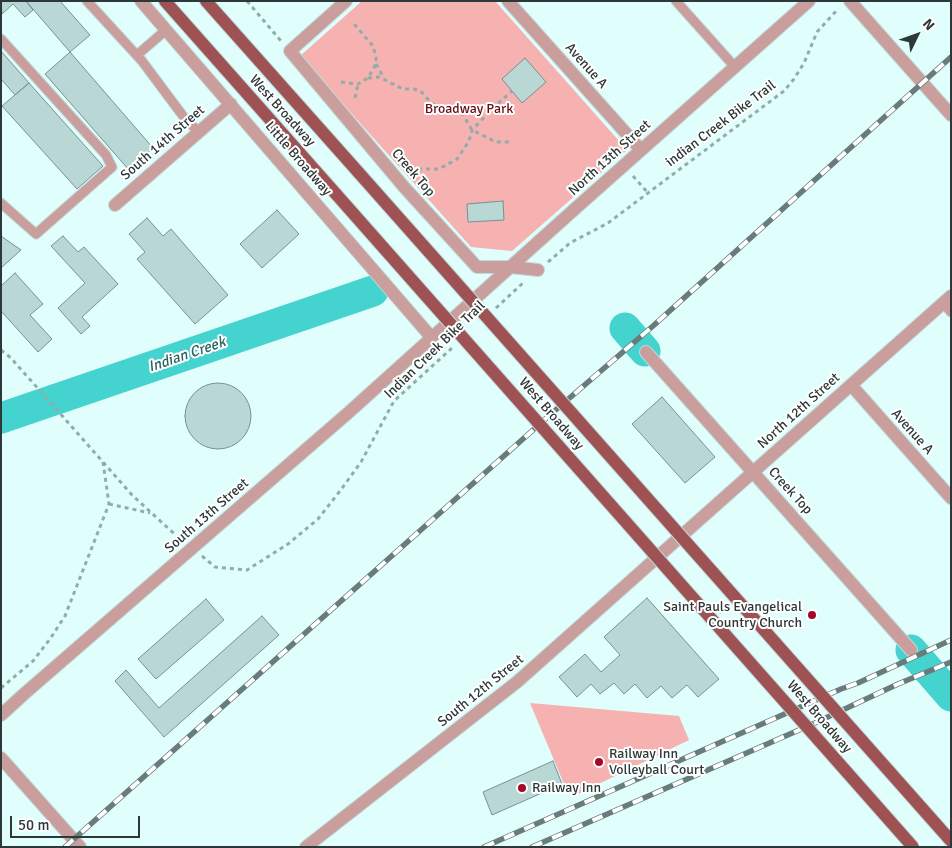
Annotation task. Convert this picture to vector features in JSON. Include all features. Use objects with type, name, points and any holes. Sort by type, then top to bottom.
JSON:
[{"type":"main road","name":"West Broadway","points":[[166,1],[914,847]]},
{"type":"main road","name":"West Broadway","points":[[206,1],[951,841]]},
{"type":"street","name":"Little Broadway","points":[[140,1],[432,338]]},
{"type":"street","points":[[290,51],[346,1]]},
{"type":"street","name":"Avenue A","points":[[508,1],[641,150]]},
{"type":"street","name":"North 13th Street","points":[[432,338],[809,1]]},
{"type":"street","points":[[844,5],[951,115]]},
{"type":"street","name":"Creek Top","points":[[290,51],[404,187],[477,267],[510,267],[538,270]]},
{"type":"street","name":"South 14th Street","points":[[115,205],[231,104]]},
{"type":"street","name":"North 12th Street","points":[[667,549],[851,385],[948,304]]},
{"type":"street","name":"South 13th Street","points":[[1,716],[45,675],[192,549],[432,338]]},
{"type":"street","name":"Creek Top","points":[[646,352],[911,650]]},
{"type":"street","name":"Avenue A","points":[[851,385],[951,498]]},
{"type":"street","name":"South 12th Street","points":[[306,847],[517,682],[667,549]]},
{"type":"street","points":[[1,758],[80,847]]},
{"type":"lane","points":[[87,1],[137,55],[186,120],[199,132]]},
{"type":"lane","points":[[676,1],[735,67]]},
{"type":"lane","points":[[137,55],[166,30]]},
{"type":"lane","points":[[1,39],[106,155],[112,167],[36,234],[1,203]]},
{"type":"path","points":[[247,1],[290,51]]},
{"type":"path","name":"indian Creek Bike Trail","points":[[648,193],[784,91],[804,63],[818,32],[832,15],[844,5]]},
{"type":"path","points":[[341,82],[358,84],[368,78],[376,64],[373,46],[354,24]]},
{"type":"path","points":[[376,64],[385,79],[395,87],[420,91],[435,105],[457,109],[465,116],[472,130],[496,142],[509,142]]},
{"type":"path","points":[[368,78],[385,79]]},
{"type":"path","points":[[355,98],[358,84]]},
{"type":"path","points":[[418,169],[439,169],[457,159],[469,141],[472,130],[512,91]]},
{"type":"path","points":[[630,172],[648,193]]},
{"type":"path","name":"Indian Creek Bike Trail","points":[[492,312],[570,243],[608,223],[648,193]]},
{"type":"path","name":"Indian Creek Bike Trail","points":[[1,350],[11,358],[151,514],[192,549],[216,566],[247,570],[288,544],[318,519],[361,462],[394,401],[455,345]]},
{"type":"path","points":[[1,688],[33,660],[50,640],[65,616],[109,504],[103,462]]},
{"type":"path","points":[[109,504],[151,514]]},
{"type":"green space","name":"Broadway Park","points":[[362,1],[495,1],[627,150],[512,251],[471,247],[300,56]]},
{"type":"green space","name":"Railway Inn Volleyball Court","points":[[530,703],[679,716],[689,740],[578,794],[564,784]]},
{"type":"building","points":[[1,1],[26,1],[33,10],[25,17],[13,4],[2,14]]},
{"type":"building","points":[[26,1],[60,1],[90,35],[70,52]]},
{"type":"building","points":[[1,51],[29,83],[15,95],[1,79]]},
{"type":"building","points":[[70,52],[153,148],[129,170],[45,74]]},
{"type":"building","points":[[525,58],[546,82],[522,103],[502,79]]},
{"type":"building","points":[[29,83],[103,166],[77,189],[2,106]]},
{"type":"building","points":[[503,201],[504,220],[468,222],[467,204]]},
{"type":"building","points":[[277,210],[299,234],[262,268],[240,244]]},
{"type":"building","points":[[147,218],[163,236],[171,229],[228,295],[195,324],[137,259],[145,252],[129,234]]},
{"type":"building","points":[[1,236],[21,250],[1,268]]},
{"type":"building","points":[[63,236],[78,252],[84,247],[118,284],[82,317],[90,326],[81,334],[58,308],[85,283],[51,246]]},
{"type":"building","points":[[15,273],[43,304],[30,315],[52,339],[38,352],[1,311],[1,286]]},
{"type":"building","points":[[211,383],[225,383],[237,388],[246,397],[251,409],[249,429],[242,440],[225,449],[211,449],[199,444],[190,435],[185,423],[185,409],[190,397],[199,388]]},
{"type":"building","points":[[662,397],[715,457],[685,483],[632,424]]},
{"type":"building","points":[[647,598],[719,679],[698,697],[687,685],[672,698],[661,686],[647,698],[635,684],[624,694],[614,683],[600,694],[591,684],[577,697],[559,677],[585,654],[601,672],[620,655],[604,637]]},
{"type":"building","points":[[206,599],[224,620],[156,679],[138,659]]},
{"type":"building","points":[[262,616],[279,635],[164,737],[115,681],[126,670],[159,708]]},
{"type":"building","name":"Railway Inn","points":[[553,761],[562,784],[492,815],[483,792]]},
{"type":"waterway","name":"Indian Creek","points":[[1,418],[373,291]]},
{"type":"waterway","name":"Indian Creek","points":[[625,328],[645,351]]},
{"type":"waterway","name":"Indian Creek","points":[[911,650],[951,696]]},
{"type":"railway","points":[[65,847],[551,414],[653,326],[951,57]]},
{"type":"railway","points":[[484,847],[858,683],[951,640]]},
{"type":"railway","points":[[532,847],[951,662]]},
{"type":"place","name":"Saint Pauls Evangelical Country Church","points":[[812,615]]},
{"type":"place","name":"Railway Inn Volleyball Court","points":[[599,762]]},
{"type":"place","name":"Railway Inn","points":[[522,788]]}]
